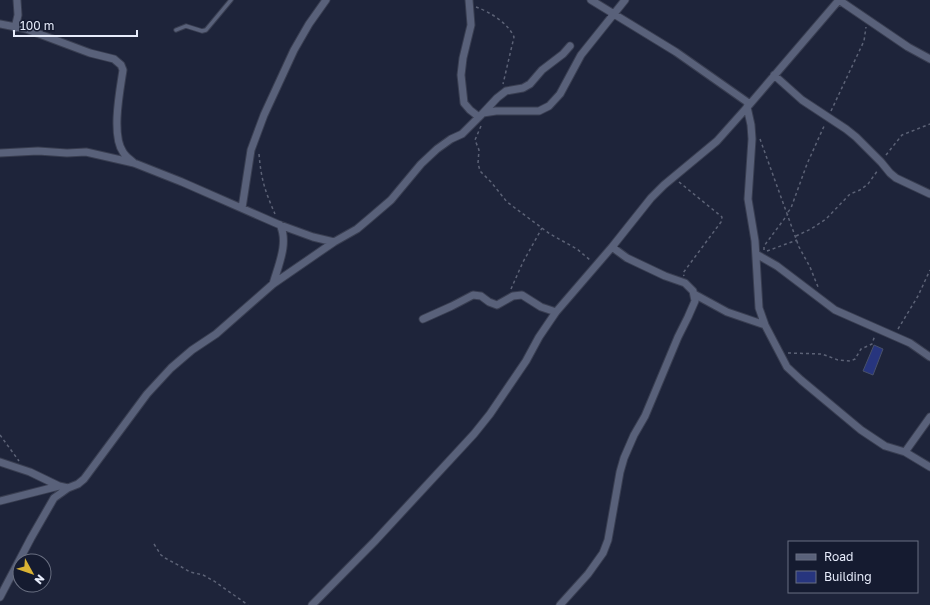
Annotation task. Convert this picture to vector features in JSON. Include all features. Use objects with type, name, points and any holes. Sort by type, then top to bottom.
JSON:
[{"type":"street","points":[[15,28],[18,14],[17,0]]},
{"type":"street","points":[[242,208],[251,150],[264,115],[294,50],[309,24],[326,0]]},
{"type":"street","points":[[591,0],[676,52],[748,106],[751,125],[752,155],[748,199],[756,254],[759,308],[765,325],[787,367],[801,380],[847,419],[885,446],[905,452],[930,467]]},
{"type":"street","points":[[469,2],[471,25],[463,58],[461,75],[464,103],[470,110],[481,115],[496,111],[539,111],[549,106],[560,94],[581,54],[625,0]]},
{"type":"street","points":[[312,605],[375,541],[474,434],[490,414],[513,380],[556,312],[612,247],[650,198],[672,177],[717,140],[839,0],[908,47],[930,59]]},
{"type":"street","points":[[0,24],[26,29],[90,53],[114,59],[118,62],[123,70],[119,90],[117,122],[118,138],[123,153],[134,163]]},
{"type":"street","points":[[0,597],[54,498],[84,479],[147,394],[171,368],[192,350],[216,334],[273,284],[334,242],[357,230],[391,200],[432,153],[443,144],[462,134],[497,98],[506,91],[523,88],[530,84],[542,70],[563,54],[570,46]]},
{"type":"street","points":[[774,76],[802,100],[851,133],[896,178],[930,194]]},
{"type":"street","points":[[0,153],[38,151],[67,153],[86,152],[134,163],[182,182],[280,225],[313,237],[334,242]]},
{"type":"street","points":[[273,284],[282,255],[283,236],[280,225]]},
{"type":"street","points":[[612,247],[627,258],[665,276],[685,283],[694,294],[727,312],[765,325]]},
{"type":"street","points":[[756,254],[777,266],[843,314],[910,343],[930,357]]},
{"type":"street","points":[[423,319],[473,295],[481,296],[489,302],[497,305],[517,294],[522,294],[541,307],[556,312]]},
{"type":"street","points":[[560,605],[588,574],[603,553],[608,540],[620,472],[624,458],[645,416],[678,337],[695,301],[694,294]]},
{"type":"street","points":[[905,452],[930,418]]},
{"type":"street","points":[[0,462],[30,472],[59,486],[68,488]]},
{"type":"street","points":[[0,501],[59,486]]},
{"type":"lane","points":[[176,30],[186,26],[202,31],[206,30],[231,0]]},
{"type":"path","points":[[469,2],[500,21],[514,37],[506,71],[497,98]]},
{"type":"path","points":[[797,240],[764,252],[764,246],[791,208],[808,164],[864,40],[866,25],[863,16]]},
{"type":"path","points":[[481,115],[479,133],[475,140],[479,150],[478,168],[507,202],[560,241],[577,249],[595,266]]},
{"type":"path","points":[[796,236],[818,225],[826,219],[850,194],[860,190],[868,184],[881,162],[902,135],[930,124]]},
{"type":"path","points":[[751,125],[761,142],[797,240],[815,277],[820,298]]},
{"type":"path","points":[[258,149],[260,170],[266,195],[280,225]]},
{"type":"path","points":[[672,177],[722,217],[721,222],[683,273],[685,283]]},
{"type":"path","points":[[508,299],[514,280],[542,228]]},
{"type":"path","points":[[894,337],[918,296],[930,270]]},
{"type":"path","points":[[779,351],[797,354],[822,354],[838,360],[851,361],[855,359],[861,349],[872,344],[878,330]]},
{"type":"path","points":[[0,435],[20,462]]},
{"type":"path","points":[[154,544],[161,555],[165,558],[190,572],[203,575],[214,581],[248,605]]},
{"type":"building","points":[[874,345],[883,349],[873,375],[863,371]]}]
